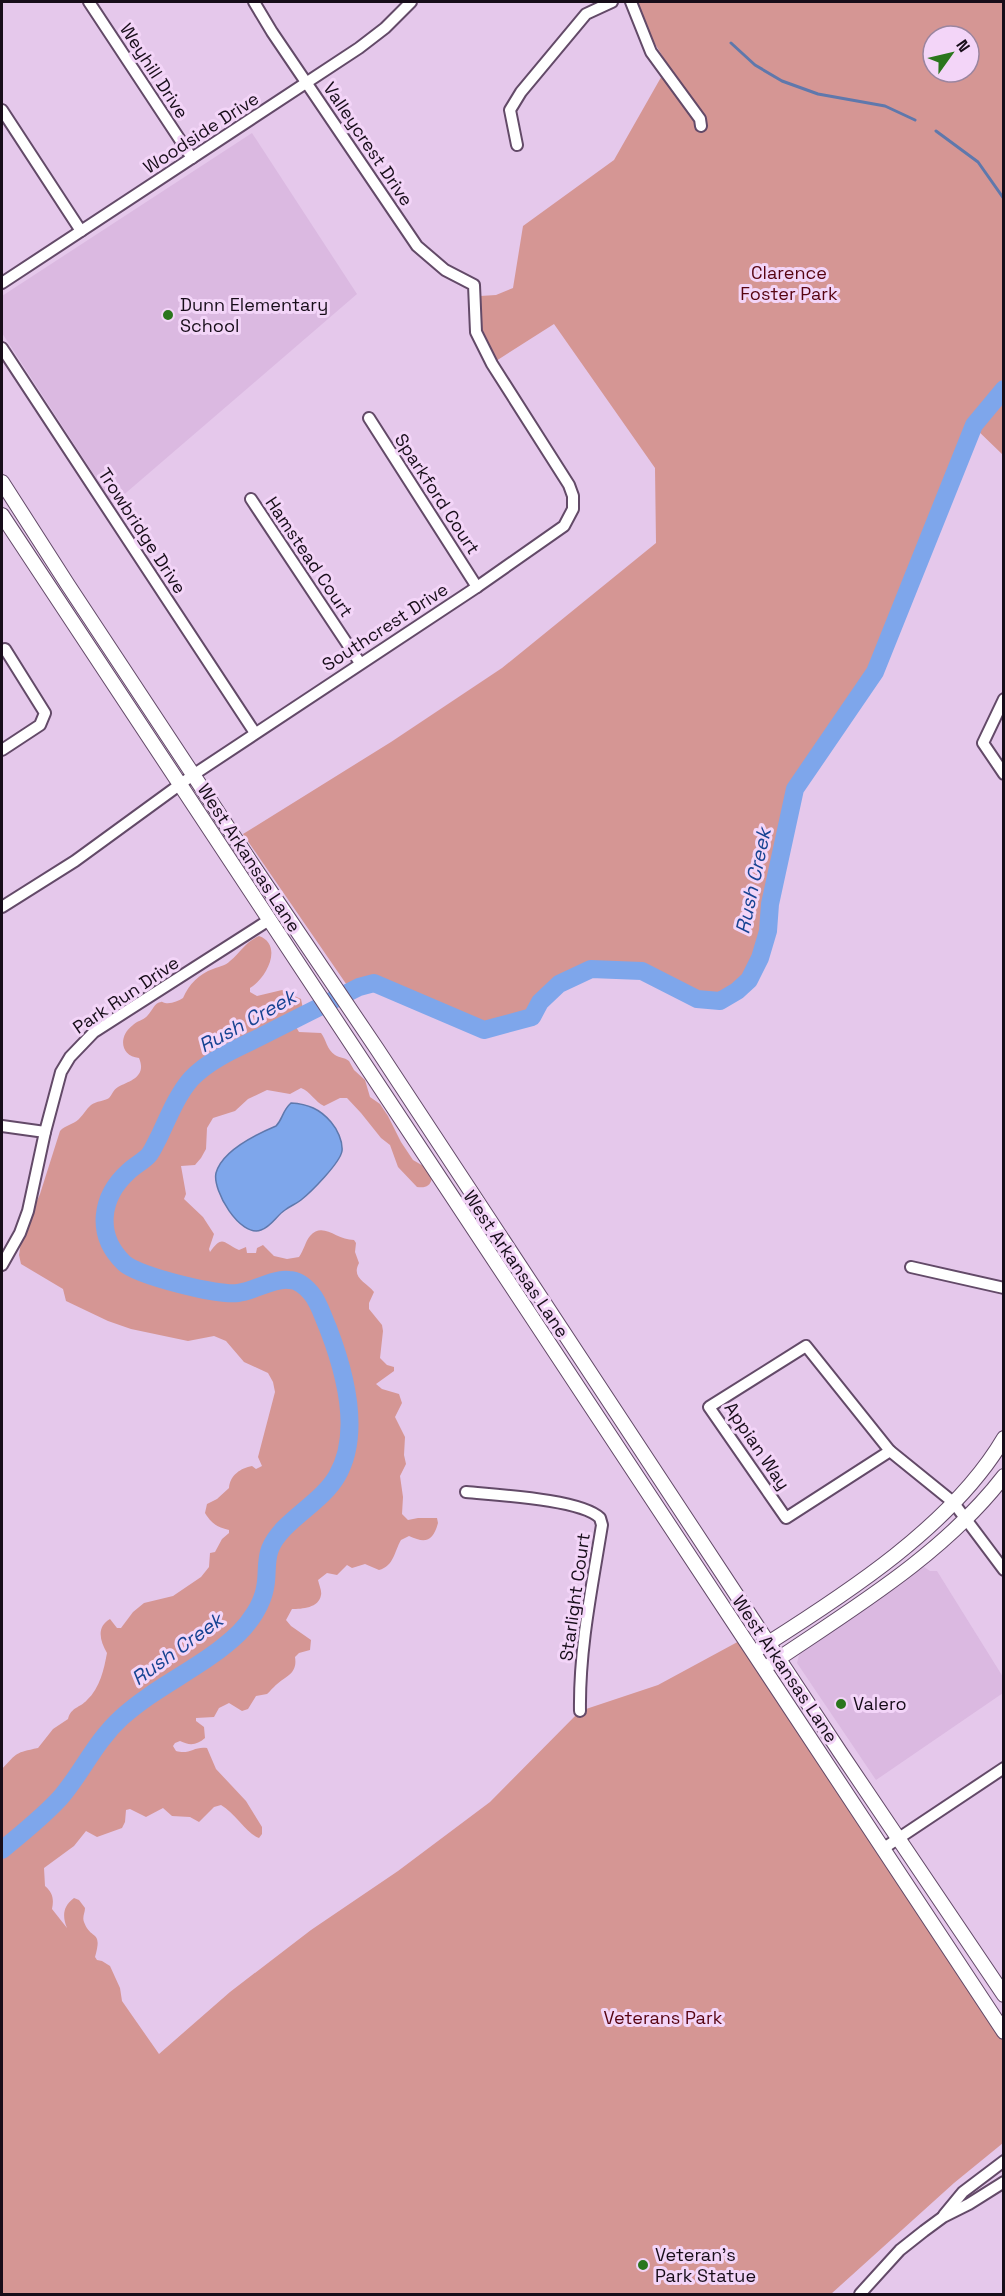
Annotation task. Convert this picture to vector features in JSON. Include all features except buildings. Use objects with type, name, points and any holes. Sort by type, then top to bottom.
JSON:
[{"type":"main road","name":"West Arkansas Lane","points":[[2,482],[193,775],[315,955],[1004,1995]]},
{"type":"main road","name":"West Arkansas Lane","points":[[2,515],[762,1669],[884,1848],[1004,2032]]},
{"type":"main road","points":[[753,1653],[865,1577],[909,1543],[953,1502],[1004,1438]]},
{"type":"main road","points":[[762,1669],[839,1618],[927,1554],[965,1519],[1004,1476]]},
{"type":"street","name":"Weyhill Drive","points":[[89,2],[192,158]]},
{"type":"street","name":"Valleycrest Drive","points":[[254,2],[417,246],[445,270],[474,285]]},
{"type":"street","name":"Woodside Drive","points":[[2,283],[306,83],[367,41],[411,2]]},
{"type":"street","points":[[517,145],[510,110],[521,92],[586,14],[612,2]]},
{"type":"street","points":[[631,2],[651,52],[700,119],[701,126]]},
{"type":"street","points":[[2,110],[81,231]]},
{"type":"street","name":"Southcrest Drive","points":[[2,907],[75,861],[193,775],[477,587],[564,526],[573,509],[573,496],[569,484],[492,364],[476,332],[474,285]]},
{"type":"street","name":"Trowbridge Drive","points":[[2,348],[255,733]]},
{"type":"street","name":"Sparkford Court","points":[[369,418],[477,587]]},
{"type":"street","name":"Hamstead Court","points":[[251,499],[360,663]]},
{"type":"street","points":[[2,750],[40,725],[44,719],[43,709],[5,649]]},
{"type":"street","points":[[1004,699],[983,743],[1004,774]]},
{"type":"street","name":"Park Run Drive","points":[[2,1265],[20,1233],[28,1211],[61,1072],[83,1041],[269,920]]},
{"type":"street","points":[[2,1126],[45,1132]]},
{"type":"street","points":[[911,1267],[1004,1288]]},
{"type":"street","name":"Appian Way","points":[[890,1451],[786,1518],[709,1407],[806,1346],[890,1451],[953,1502],[1004,1570]]},
{"type":"street","name":"Starlight Court","points":[[466,1492],[532,1498],[589,1510],[600,1518],[602,1525],[579,1678],[580,1711]]},
{"type":"street","points":[[884,1848],[1004,1768]]},
{"type":"street","points":[[943,2217],[963,2192],[1004,2161]]},
{"type":"street","points":[[860,2295],[900,2250],[943,2217],[1004,2182]]},
{"type":"shaded area","name":"Dunn Elementary School","points":[[252,133],[357,294],[113,504],[2,333],[2,296]]},
{"type":"shaded area","points":[[924,1567],[930,1571],[937,1571],[1003,1677],[1003,1693],[876,1780],[797,1663],[800,1651]]},
{"type":"green space","name":"Clarence Foster Park","points":[[634,2],[1003,2],[1003,455],[973,426],[875,672],[795,789],[770,904],[768,931],[760,958],[749,980],[737,991],[720,1001],[697,999],[642,971],[591,969],[559,984],[540,1002],[532,1017],[484,1030],[374,983],[351,991],[243,834],[391,742],[502,668],[656,543],[655,468],[554,324],[496,361],[482,329],[480,296],[496,295],[513,288],[523,226],[614,160],[668,65],[650,36]]},
{"type":"green space","name":"Veterans Park","points":[[259,936],[266,940],[270,947],[270,962],[262,977],[250,988],[250,992],[257,996],[282,990],[301,999],[303,1009],[296,1027],[299,1032],[321,1033],[332,1053],[349,1061],[354,1070],[365,1080],[370,1097],[380,1104],[413,1160],[425,1167],[432,1178],[427,1186],[417,1187],[398,1167],[390,1145],[381,1138],[347,1098],[340,1098],[324,1106],[301,1088],[290,1094],[267,1090],[248,1099],[235,1111],[213,1118],[207,1128],[206,1149],[201,1158],[195,1165],[181,1166],[186,1194],[184,1199],[203,1217],[214,1234],[210,1252],[221,1242],[239,1250],[246,1247],[247,1253],[256,1253],[257,1248],[263,1245],[274,1256],[287,1259],[299,1257],[310,1236],[320,1230],[354,1240],[359,1263],[358,1276],[374,1292],[369,1309],[382,1325],[380,1358],[387,1365],[394,1367],[394,1371],[376,1384],[382,1389],[399,1394],[402,1403],[395,1417],[405,1437],[406,1464],[400,1476],[403,1497],[402,1514],[408,1520],[437,1518],[438,1523],[434,1534],[428,1539],[420,1540],[409,1536],[401,1540],[391,1562],[384,1568],[379,1570],[365,1564],[352,1568],[347,1565],[337,1575],[327,1573],[318,1580],[321,1593],[317,1603],[310,1607],[292,1609],[286,1620],[311,1640],[310,1650],[299,1653],[295,1657],[292,1672],[267,1694],[256,1696],[248,1709],[242,1711],[229,1703],[219,1708],[214,1717],[196,1718],[196,1721],[204,1727],[205,1738],[193,1744],[180,1741],[173,1746],[176,1751],[181,1752],[207,1748],[216,1769],[246,1801],[262,1827],[262,1834],[259,1838],[250,1833],[221,1805],[214,1807],[199,1822],[190,1817],[172,1816],[163,1808],[146,1817],[130,1809],[126,1810],[122,1828],[97,1837],[86,1831],[74,1846],[44,1868],[45,1886],[52,1896],[52,1909],[67,1928],[64,1912],[70,1901],[74,1898],[79,1900],[85,1908],[84,1922],[98,1942],[95,1957],[110,1966],[120,1988],[122,2001],[159,2054],[230,1992],[311,1930],[398,1871],[490,1802],[580,1711],[658,1685],[743,1639],[1003,2032],[1003,2143],[954,2183],[831,2294],[2,2294],[2,1769],[17,1754],[38,1748],[53,1729],[68,1719],[73,1710],[84,1703],[95,1690],[101,1678],[107,1653],[101,1634],[106,1622],[110,1619],[117,1628],[121,1628],[133,1612],[144,1603],[173,1596],[201,1577],[209,1567],[210,1553],[215,1552],[229,1530],[210,1520],[205,1513],[207,1504],[217,1499],[229,1488],[231,1479],[240,1470],[252,1466],[256,1469],[262,1466],[258,1457],[275,1392],[268,1373],[244,1362],[226,1341],[214,1336],[188,1341],[131,1329],[66,1301],[63,1289],[21,1264],[19,1255],[22,1235],[40,1194],[60,1131],[77,1121],[91,1105],[109,1098],[116,1088],[139,1074],[141,1064],[139,1058],[128,1054],[123,1045],[128,1029],[146,1017],[157,1003],[172,1003],[183,998],[191,984],[199,977],[228,963],[247,944]]},
{"type":"water","points":[[291,1103],[313,1108],[327,1117],[339,1135],[342,1151],[331,1170],[306,1196],[282,1212],[265,1228],[253,1231],[236,1220],[229,1211],[218,1190],[216,1173],[225,1158],[233,1151],[250,1139],[276,1126]]},
{"type":"waterway","points":[[731,43],[755,65],[782,81],[818,94],[885,106],[915,120]]},
{"type":"waterway","points":[[936,131],[978,162],[1004,199]]},
{"type":"waterway","name":"Rush Creek","points":[[2,1850],[61,1797],[96,1747],[121,1718],[135,1706],[211,1656],[243,1629],[261,1601],[266,1583],[268,1554],[275,1539],[330,1486],[337,1476],[349,1441],[350,1422],[345,1383],[321,1310],[311,1293],[301,1284],[289,1280],[277,1281],[238,1293],[228,1293],[179,1284],[132,1268],[124,1263],[115,1252],[108,1240],[105,1228],[107,1204],[119,1181],[150,1153],[181,1092],[198,1072],[231,1051],[359,987],[374,983],[484,1030],[532,1017],[540,1002],[559,984],[591,969],[642,971],[697,999],[720,1001],[737,991],[749,980],[760,958],[768,931],[770,904],[795,789],[875,672],[974,425],[1004,389]]},
{"type":"place","name":"Dunn Elementary School","points":[[168,315]]},
{"type":"place","name":"Valero","points":[[841,1704]]},
{"type":"place","name":"Veteran's Park Statue","points":[[643,2265]]}]
